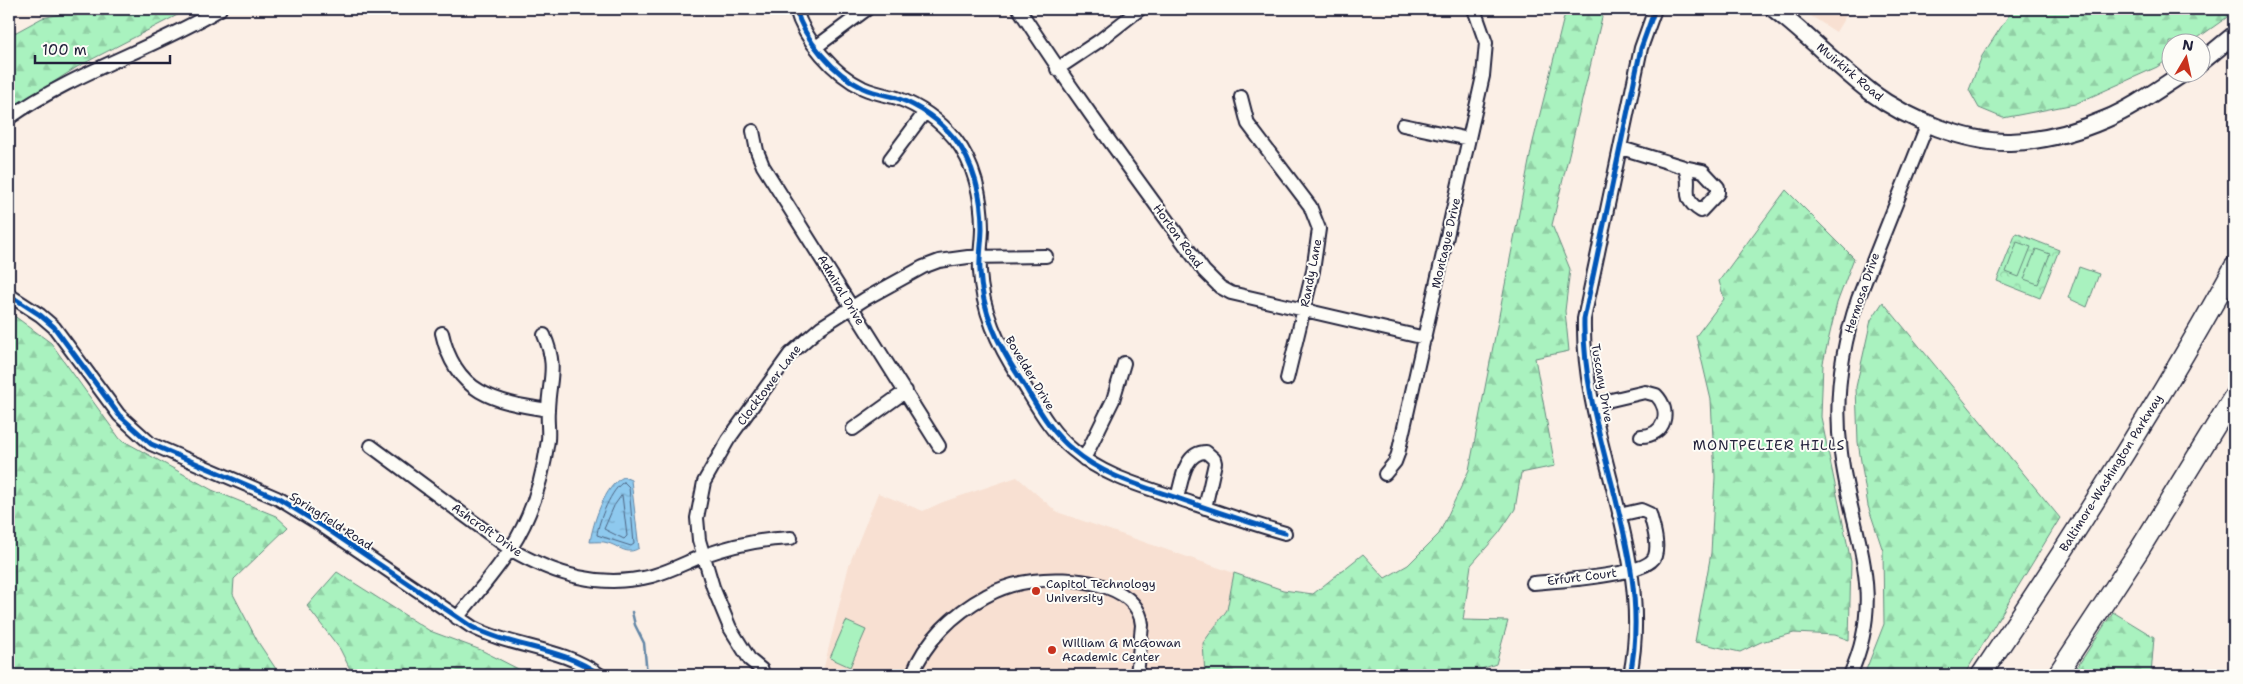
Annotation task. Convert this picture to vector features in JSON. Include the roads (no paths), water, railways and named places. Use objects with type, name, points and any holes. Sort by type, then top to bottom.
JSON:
[{"type":"highway","name":"Baltimore-Washington Parkway","points":[[1981,675],[2093,503],[2202,326],[2234,267]]},
{"type":"highway","points":[[2057,675],[2138,552],[2234,396]]},
{"type":"main road","name":"Muirkirk Road","points":[[1774,9],[1873,94],[1902,112],[1968,136],[2009,142],[2061,136],[2108,119],[2169,82]]},
{"type":"main road","points":[[2210,55],[2234,35]]},
{"type":"street","points":[[9,118],[77,77],[145,49],[220,9]]},
{"type":"street","name":"Bovelder Drive","points":[[796,9],[809,38],[833,66],[854,82],[908,102],[924,112],[954,138],[971,168],[981,210],[980,271],[985,306],[1001,348],[1044,417],[1060,438],[1084,458],[1111,475],[1205,508],[1285,533]]},
{"type":"street","points":[[816,47],[867,9]]},
{"type":"street","name":"Horton Road","points":[[1019,9],[1057,69],[1118,155],[1212,280],[1231,293],[1425,338]]},
{"type":"street","points":[[1057,69],[1099,41],[1140,9]]},
{"type":"street","name":"Montague Drive","points":[[1385,474],[1395,462],[1398,454],[1486,57],[1483,30],[1474,9]]},
{"type":"street","name":"Tuscany Drive","points":[[1630,675],[1635,638],[1631,571],[1585,360],[1584,319],[1641,48],[1655,9]]},
{"type":"street","name":"Randy Lane","points":[[1241,97],[1248,124],[1310,206],[1319,229],[1304,311],[1287,379]]},
{"type":"street","points":[[890,159],[924,112]]},
{"type":"street","name":"Hermosa Drive","points":[[1850,675],[1857,660],[1865,630],[1868,592],[1860,536],[1841,455],[1837,401],[1843,356],[1858,299],[1928,123]]},
{"type":"street","points":[[1404,125],[1469,139]]},
{"type":"street","name":"Admiral Drive","points":[[753,131],[757,151],[763,166],[851,308],[906,391],[938,446]]},
{"type":"street","points":[[1621,148],[1684,167]]},
{"type":"street","name":"Clocktower Lane","points":[[762,670],[750,660],[730,628],[703,556],[699,540],[697,518],[704,482],[732,434],[790,354],[821,327],[851,308],[930,264],[953,258],[1046,256]]},
{"type":"street","name":"Springfield Road","points":[[9,295],[35,311],[54,327],[119,415],[152,444],[277,498],[328,530],[457,618],[499,639],[566,656],[600,675]]},
{"type":"street","points":[[442,333],[453,366],[473,388],[502,402],[548,410]]},
{"type":"street","points":[[457,618],[510,549],[524,524],[536,491],[548,440],[548,410],[553,368],[551,352],[544,336]]},
{"type":"street","points":[[1084,458],[1113,400],[1124,363]]},
{"type":"street","points":[[853,429],[906,391]]},
{"type":"street","points":[[1594,404],[1645,392],[1656,395],[1663,408],[1664,416],[1661,428],[1656,433],[1641,436]]},
{"type":"street","name":"Ashcroft Drive","points":[[371,446],[510,549],[534,563],[603,582],[620,582],[652,576],[703,556],[765,540],[791,538]]},
{"type":"street","points":[[1177,498],[1191,457],[1199,452],[1206,452],[1214,459],[1215,463],[1205,508]]},
{"type":"street","points":[[1619,515],[1634,511],[1646,511],[1650,514],[1654,529],[1655,556],[1651,562],[1631,571]]},
{"type":"street","name":"Erfurt Court","points":[[1533,584],[1631,571]]},
{"type":"street","points":[[912,675],[934,638],[962,611],[987,595],[1010,586],[1047,579],[1076,581],[1102,586],[1114,590],[1132,602],[1141,617],[1142,625],[1137,675]]},
{"type":"water","points":[[624,477],[631,480],[639,548],[631,551],[623,550],[606,542],[590,542],[601,505],[611,487]]},
{"type":"waterway","points":[[632,612],[635,625],[644,643],[647,675]]},
{"type":"place","name":"Capitol Technology University","points":[[1036,591]]},
{"type":"place","name":"William G McGowan Academic Center","points":[[1052,650]]},
{"type":"district","name":"MONTPELIER HILLS","points":[[1769,445]]}]
